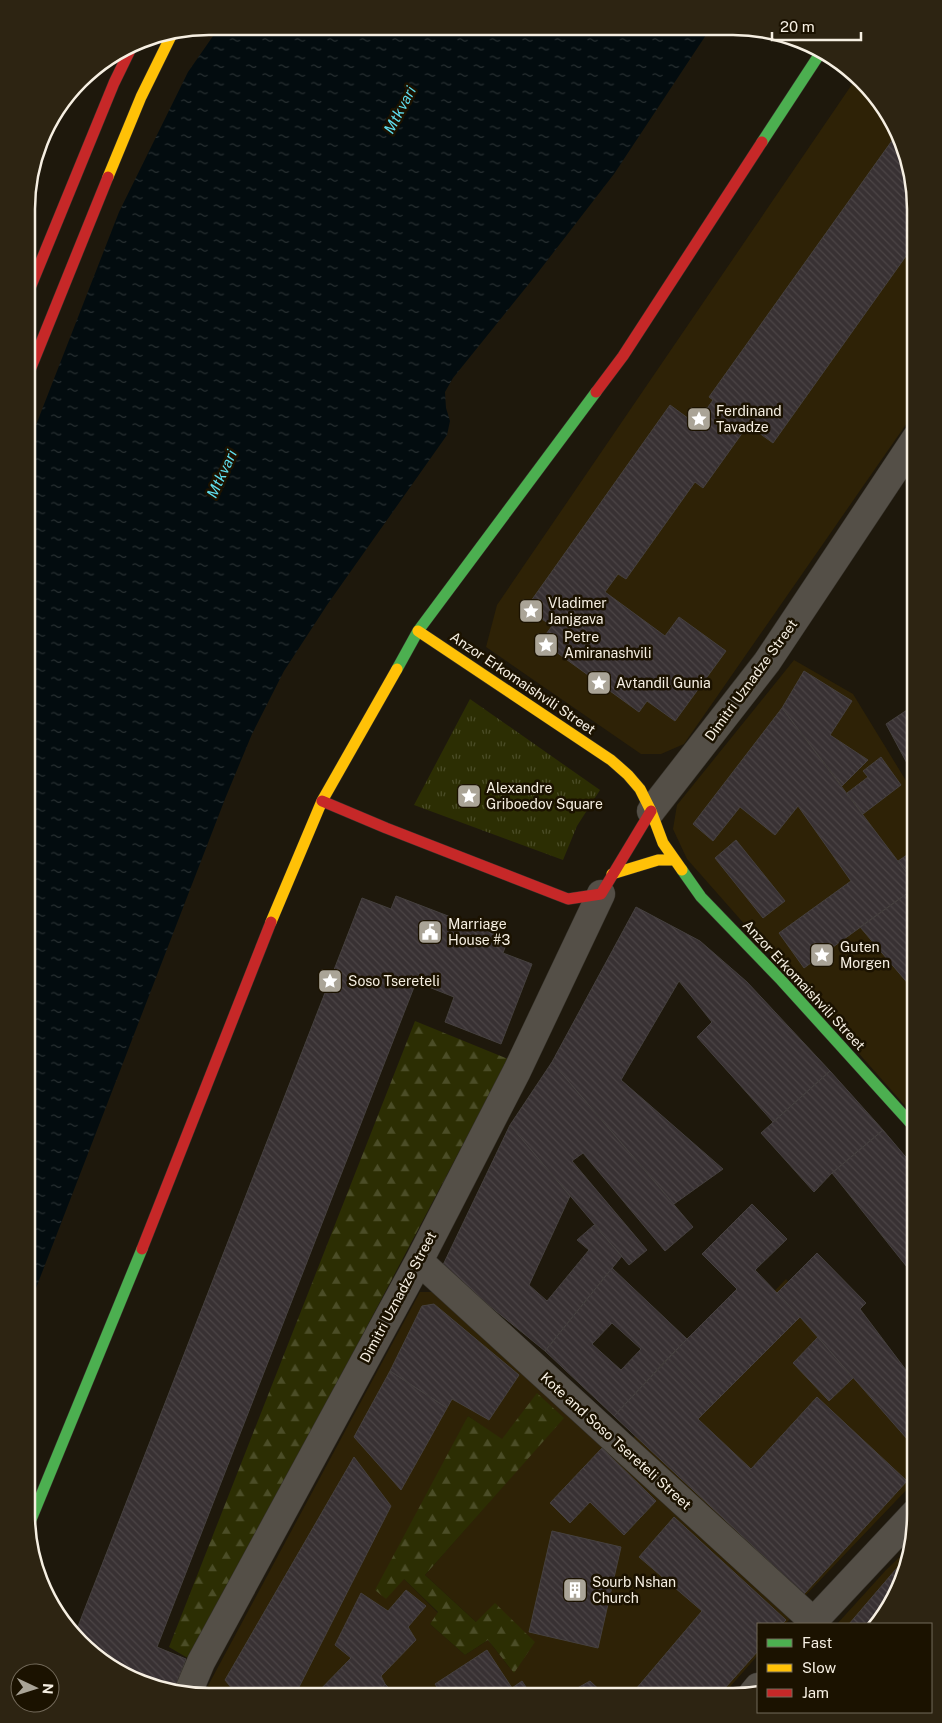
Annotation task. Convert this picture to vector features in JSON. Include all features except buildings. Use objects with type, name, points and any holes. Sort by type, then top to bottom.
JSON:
[{"type":"main road","points":[[35,358],[141,97],[169,40]]},
{"type":"main road","points":[[35,277],[127,56]]},
{"type":"main road","points":[[35,1510],[170,1182],[267,932],[322,801],[418,631],[623,356],[817,57]]},
{"type":"main road","name":"Anzor Erkomaishvili Street","points":[[418,631],[612,760],[628,775],[640,789],[652,811],[663,843],[702,897],[781,980],[907,1118]]},
{"type":"main road","points":[[322,801],[568,899],[658,860],[674,860]]},
{"type":"main road","name":"Dimitri Uznadze Street","points":[[606,884],[652,811]]},
{"type":"street","name":"Dimitri Uznadze Street","points":[[652,811],[767,662],[907,452]]},
{"type":"street","name":"Dimitri Uznadze Street","points":[[190,1687],[201,1662],[419,1261],[517,1071],[606,884]]},
{"type":"street","name":"Kote and Soso Tsereteli Street","points":[[419,1261],[812,1623]]},
{"type":"street","points":[[812,1623],[907,1522]]},
{"type":"shaded area","points":[[853,83],[878,113],[889,132],[898,153],[906,187],[907,423],[684,744],[661,754],[641,754],[486,647],[497,605]]},
{"type":"shaded area","points":[[794,660],[853,694],[907,782],[907,1108],[687,859],[673,829],[677,805]]},
{"type":"shaded area","points":[[786,1279],[907,1409],[907,1489],[804,1597],[633,1438]]},
{"type":"shaded area","points":[[420,1292],[435,1292],[792,1617],[786,1623],[757,1623],[757,1656],[729,1688],[207,1688]],"holes":[[[537,1394],[563,1418],[425,1575],[476,1622],[513,1672],[488,1640],[465,1655],[430,1624],[438,1613],[404,1579],[468,1416],[502,1440]]]},
{"type":"shaded area","points":[[902,1554],[898,1570],[884,1601],[868,1623],[838,1623]]},
{"type":"green space","points":[[470,699],[600,790],[577,826],[563,860],[414,805]]},
{"type":"green space","points":[[415,1021],[508,1059],[191,1660],[169,1647]]},
{"type":"green space","points":[[537,1393],[564,1418],[425,1575],[476,1622],[495,1603],[535,1642],[514,1673],[488,1640],[465,1655],[430,1624],[438,1612],[404,1579],[386,1599],[375,1590],[468,1416],[502,1439]]},
{"type":"water","name":"Mtkvari","points":[[214,35],[706,35],[614,174],[453,378],[445,392],[446,408],[450,421],[447,435],[327,605],[284,671],[252,734],[225,799],[35,1291],[35,427],[119,212],[188,72]]},
{"type":"traffic: fast","points":[[762,142],[817,57]]},
{"type":"traffic: fast","points":[[397,669],[418,631],[596,392]]},
{"type":"traffic: fast","points":[[682,870],[701,897],[781,980],[907,1119]]},
{"type":"traffic: fast","points":[[35,1510],[142,1249]]},
{"type":"traffic: slow","points":[[108,177],[141,97],[169,40]]},
{"type":"traffic: slow","points":[[418,631],[611,760],[628,775],[640,789],[663,843],[682,870]]},
{"type":"traffic: slow","points":[[271,922],[322,801],[397,669]]},
{"type":"traffic: slow","points":[[612,874],[658,860],[674,860]]},
{"type":"traffic: jam","points":[[35,276],[114,83],[127,55]]},
{"type":"traffic: jam","points":[[596,392],[623,356],[762,142]]},
{"type":"traffic: jam","points":[[35,358],[108,177]]},
{"type":"traffic: jam","points":[[322,801],[568,899],[601,894],[651,811]]},
{"type":"traffic: jam","points":[[142,1249],[271,922]]},
{"type":"place","name":"Ferdinand Tavadze","points":[[699,419]]},
{"type":"place","name":"Vladimer Janjgava","points":[[531,611]]},
{"type":"place","name":"Petre Amiranashvili","points":[[546,645]]},
{"type":"place","name":"Avtandil Gunia","points":[[599,683]]},
{"type":"place","name":"Alexandre Griboedov Square","points":[[469,796]]},
{"type":"place","name":"Marriage House #3","points":[[430,932]]},
{"type":"place","name":"Guten Morgen","points":[[822,955]]},
{"type":"place","name":"Soso Tsereteli","points":[[330,981]]},
{"type":"place","name":"Sourb Nshan Church","points":[[575,1590]]}]
